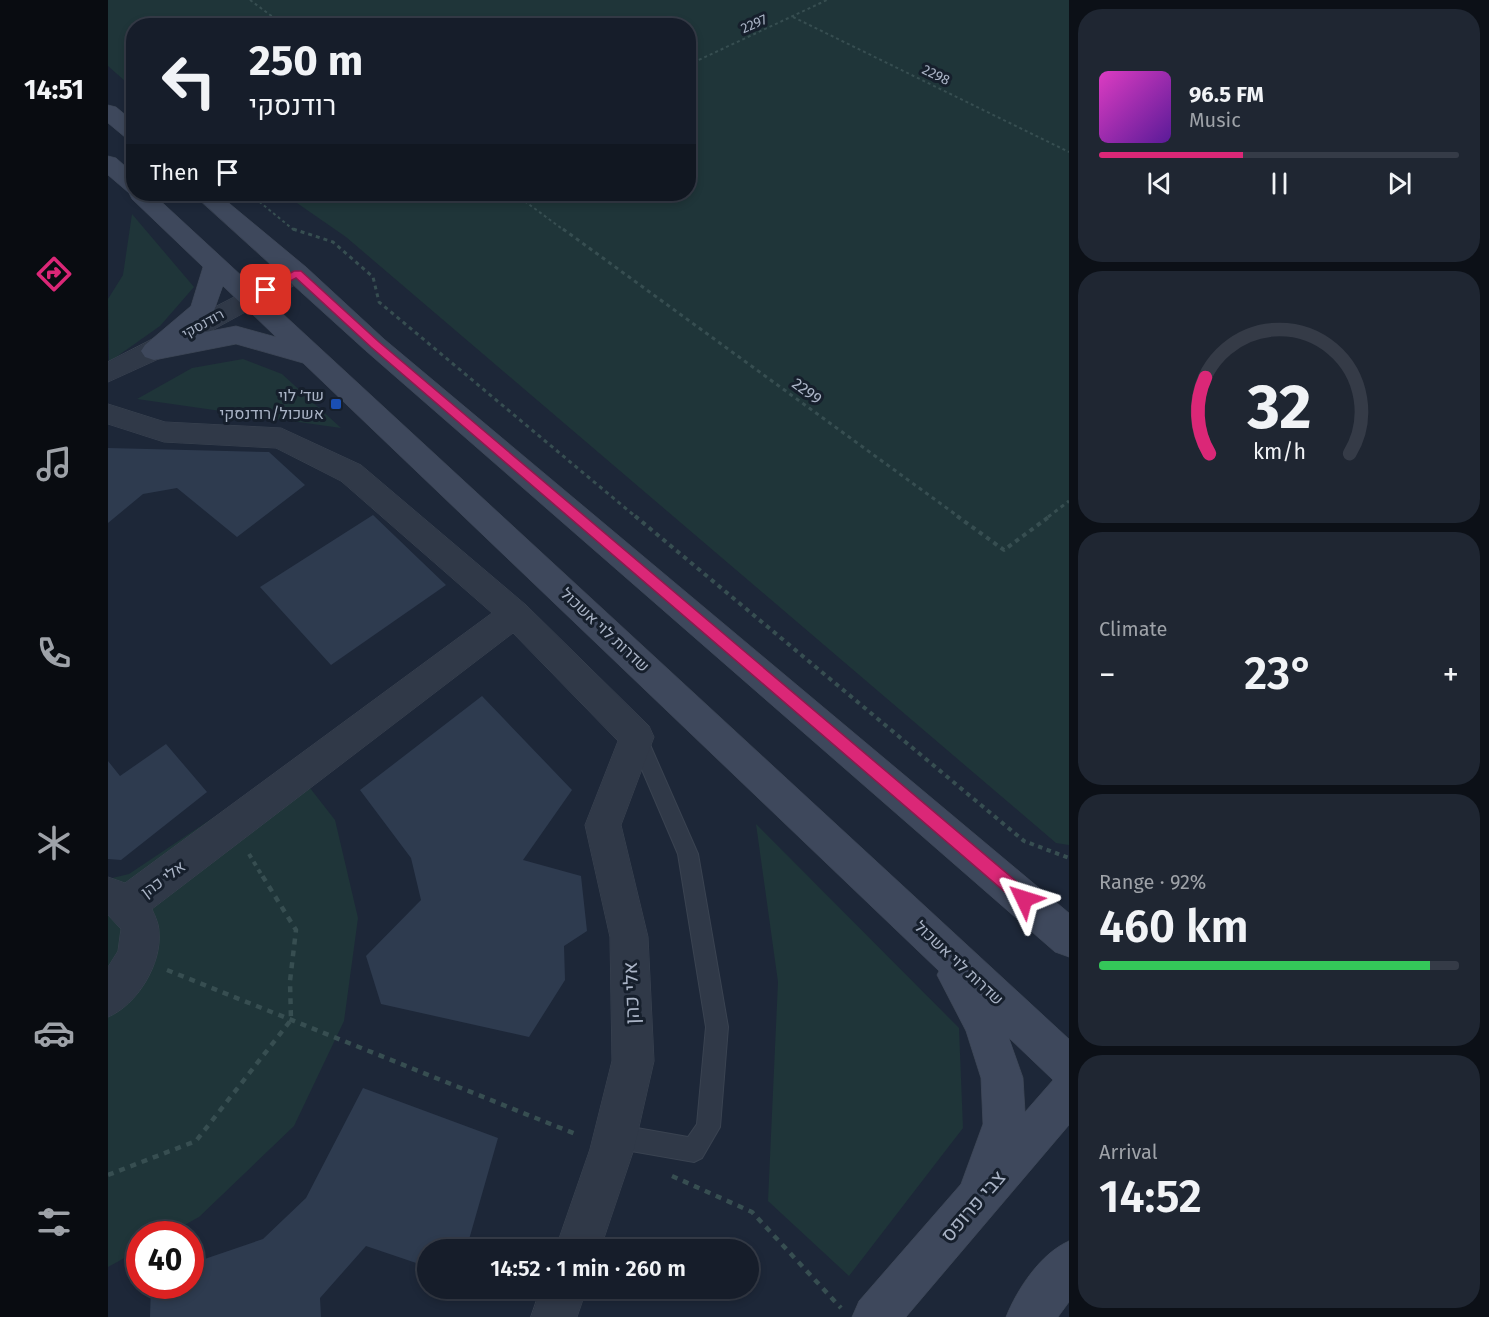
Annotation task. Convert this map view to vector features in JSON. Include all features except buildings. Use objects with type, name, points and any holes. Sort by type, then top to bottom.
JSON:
[{"type":"street","points":[[108,112],[126,127]]},
{"type":"street","points":[[108,163],[126,180]]},
{"type":"street","name":"שדרות לוי אשכול","points":[[147,201],[1069,1067]]},
{"type":"street","points":[[212,201],[297,273],[375,345],[1069,938]]},
{"type":"street","points":[[154,351],[203,310],[216,265]]},
{"type":"street","name":"רודנסקי","points":[[108,373],[154,351],[297,273]]},
{"type":"street","points":[[154,351],[236,335],[314,356]]},
{"type":"street","points":[[108,414],[164,432],[281,438],[351,472],[515,614],[637,737]]},
{"type":"street","name":"אלי כהן","points":[[118,900],[232,828],[515,614]]},
{"type":"street","name":"אלי כהן","points":[[581,1239],[613,1143],[633,1061],[629,937],[603,825],[637,737]]},
{"type":"street","points":[[1010,886],[1069,905]]},
{"type":"street","points":[[108,997],[126,979],[138,958],[141,937],[134,912],[118,900]]},
{"type":"street","points":[[937,943],[983,1022],[1002,1078],[1004,1124],[992,1163],[971,1208]]},
{"type":"street","name":"צבי פרופס","points":[[875,1317],[1069,1093]]},
{"type":"street","points":[[1029,1317],[1069,1264]]},
{"type":"street","points":[[554,1317],[560,1299]]},
{"type":"street","points":[[1045,1317],[1069,1300]]},
{"type":"lane","points":[[613,1143],[694,1150],[708,1127],[717,1027],[688,854],[637,737]]},
{"type":"path","points":[[250,0],[274,18]]},
{"type":"path","name":"2297","points":[[696,61],[827,0]]},
{"type":"path","name":"2298","points":[[793,17],[1069,152]]},
{"type":"path","points":[[259,201],[295,231],[333,242],[373,277],[379,302],[1024,842],[1069,858]]},
{"type":"path","name":"2299","points":[[525,201],[1004,550],[1069,501]]},
{"type":"path","points":[[108,1175],[196,1141],[291,1020],[290,981],[296,930],[232,828]]},
{"type":"path","points":[[138,958],[291,1020],[613,1143]]},
{"type":"path","points":[[666,1173],[752,1212],[849,1317]]},
{"type":"green space","points":[[108,0],[1069,0],[1069,845],[1056,843],[346,237],[294,201],[696,201],[696,18],[126,18],[126,82],[108,66]]},
{"type":"green space","points":[[132,214],[194,287],[160,326],[109,362],[108,299],[123,275]]},
{"type":"green space","points":[[243,359],[282,374],[341,428],[137,399],[192,368]]},
{"type":"green space","points":[[292,765],[335,820],[358,918],[344,1021],[294,1126],[199,1217],[192,1221],[126,1221],[126,1257],[108,1267],[108,879],[129,874]]},
{"type":"green space","points":[[756,824],[959,1028],[963,1128],[849,1276],[768,1201],[778,982]]},
{"type":"place","name":"שד׳ לוי אשכול/רודנסקי","points":[[336,404]]},
{"type":"route","points":[[266,290],[297,273],[375,345],[1024,899]]}]
